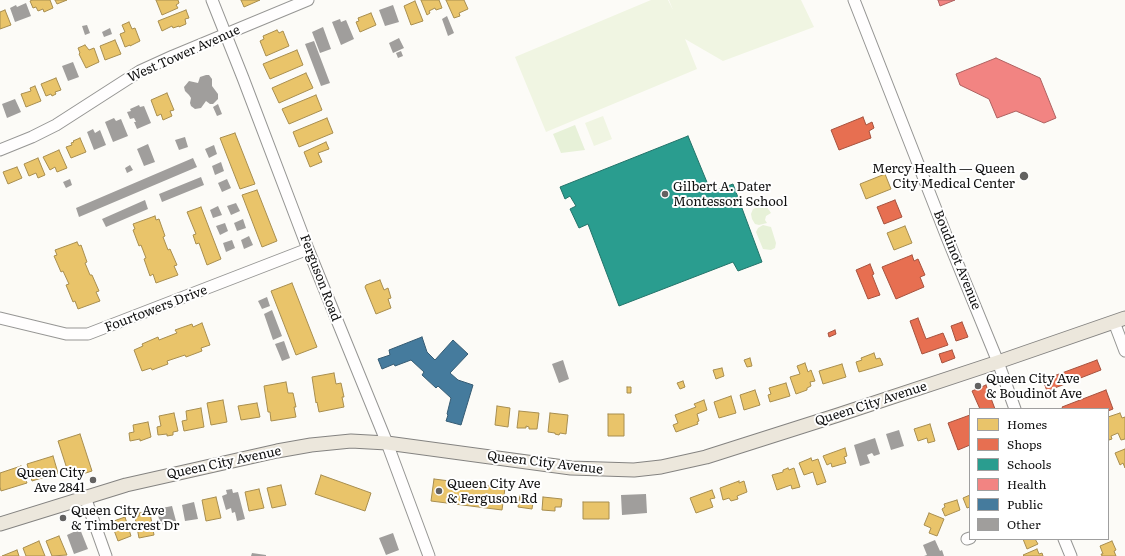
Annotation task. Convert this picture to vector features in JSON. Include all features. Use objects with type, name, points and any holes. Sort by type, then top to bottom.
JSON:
[{"type":"main road","name":"Queen City Avenue","points":[[0,524],[126,485],[277,451],[311,445],[351,441],[387,443],[571,468],[634,470],[661,467],[706,457],[998,362],[1119,320]]},
{"type":"street","name":"Ferguson Road","points":[[212,0],[308,249],[387,443],[429,556]]},
{"type":"street","name":"West Tower Avenue","points":[[0,150],[32,137],[56,124],[140,71],[308,0]]},
{"type":"street","name":"Boudinot Avenue","points":[[854,0],[998,362],[1015,408]]},
{"type":"street","name":"Fourtowers Drive","points":[[0,318],[66,334],[88,334],[308,249]]},
{"type":"street","points":[[1119,320],[1125,350]]},
{"type":"street","points":[[85,497],[106,556]]},
{"type":"street","points":[[1064,540],[1071,556]]},
{"type":"green space","points":[[651,0],[668,0],[673,10],[669,0],[801,0],[814,27],[723,61],[685,39],[697,69],[546,132],[515,57]]},
{"type":"green space","points":[[603,116],[612,139],[594,146],[585,123]]},
{"type":"green space","points":[[575,125],[585,150],[561,153],[553,134]]},
{"type":"green space","points":[[762,205],[767,207],[771,213],[766,216],[765,220],[767,223],[759,225],[755,224],[751,214],[753,209]]},
{"type":"green space","points":[[763,225],[771,227],[776,243],[775,248],[771,250],[763,249],[756,232],[758,228]]},
{"type":"building: Homes","points":[[50,0],[53,8],[44,12],[43,9],[38,11],[36,7],[33,8],[30,1]]},
{"type":"building: Homes","points":[[55,0],[67,0],[57,4]]},
{"type":"building: Homes","points":[[156,0],[178,0],[179,3],[176,5],[178,8],[162,15]]},
{"type":"building: Homes","points":[[241,0],[260,0],[244,7]]},
{"type":"building: Homes","points":[[421,0],[439,0],[442,8],[436,10],[435,8],[429,11],[430,13],[427,15]]},
{"type":"building: Homes","points":[[446,0],[464,0],[468,9],[459,13],[460,16],[454,18]]},
{"type":"building: Homes","points":[[415,1],[423,21],[411,25],[404,6]]},
{"type":"building: Homes","points":[[5,10],[11,25],[0,29],[0,12]]},
{"type":"building: Homes","points":[[186,10],[189,18],[185,19],[186,24],[173,28],[172,26],[162,31],[158,21]]},
{"type":"building: Homes","points":[[371,13],[376,25],[360,32],[356,22],[359,21],[358,18]]},
{"type":"building: Homes","points":[[129,22],[132,29],[135,28],[140,41],[125,47],[120,34],[125,32],[122,25]]},
{"type":"building: Homes","points":[[277,30],[279,33],[283,31],[289,46],[266,56],[260,41],[264,39],[263,36]]},
{"type":"building: Homes","points":[[115,40],[121,54],[105,60],[100,46]]},
{"type":"building: Homes","points":[[85,45],[89,50],[94,48],[99,62],[86,68],[79,54],[78,48]]},
{"type":"building: Homes","points":[[297,50],[303,65],[270,79],[263,64]]},
{"type":"building: Homes","points":[[306,73],[313,88],[279,103],[272,88]]},
{"type":"building: Homes","points":[[56,78],[61,90],[55,92],[56,94],[52,96],[51,94],[46,96],[41,84]]},
{"type":"building: Homes","points":[[35,86],[41,101],[26,107],[21,94],[31,91],[30,88]]},
{"type":"building: Homes","points":[[167,93],[174,110],[170,111],[172,116],[163,120],[161,114],[157,116],[151,100]]},
{"type":"building: Homes","points":[[316,95],[322,110],[289,124],[282,109]]},
{"type":"building: Homes","points":[[327,118],[333,133],[299,147],[293,132]]},
{"type":"building: Homes","points":[[235,133],[255,184],[240,189],[220,138]]},
{"type":"building: Homes","points":[[80,138],[86,152],[71,158],[66,147],[72,145],[71,143],[74,142],[73,141]]},
{"type":"building: Homes","points":[[326,142],[329,149],[318,153],[322,162],[310,167],[304,152]]},
{"type":"building: Homes","points":[[59,150],[67,168],[57,172],[55,167],[50,170],[43,157]]},
{"type":"building: Homes","points":[[38,158],[45,175],[38,178],[36,173],[29,176],[24,164]]},
{"type":"building: Homes","points":[[17,167],[22,178],[8,184],[3,172]]},
{"type":"building: Homes","points":[[885,174],[891,189],[866,199],[860,184]]},
{"type":"building: Homes","points":[[257,190],[277,241],[262,247],[242,195]]},
{"type":"building: Homes","points":[[201,207],[221,259],[207,265],[199,243],[196,244],[193,235],[196,234],[187,212]]},
{"type":"building: Homes","points":[[155,216],[156,220],[159,219],[168,250],[170,249],[177,265],[174,266],[178,275],[156,283],[153,274],[150,276],[144,259],[146,258],[141,245],[139,246],[133,230],[135,229],[133,224]]},
{"type":"building: Homes","points":[[905,226],[912,243],[894,250],[887,233]]},
{"type":"building: Homes","points":[[77,242],[79,246],[81,245],[87,262],[85,263],[99,291],[96,292],[100,301],[78,309],[75,301],[73,302],[66,285],[69,284],[63,271],[61,272],[54,256],[57,255],[55,250]]},
{"type":"building: Homes","points":[[380,280],[384,290],[388,288],[391,298],[388,299],[391,308],[376,314],[365,287],[366,285]]},
{"type":"building: Homes","points":[[292,283],[317,347],[296,355],[271,291]]},
{"type":"building: Homes","points":[[202,323],[210,345],[201,348],[202,351],[186,357],[185,355],[167,361],[168,364],[152,370],[151,368],[142,371],[134,350],[143,346],[142,344],[158,337],[159,340],[177,333],[175,330],[192,324],[193,327]]},
{"type":"building: Homes","points":[[874,353],[876,359],[880,358],[883,365],[859,372],[856,362],[862,360],[861,358]]},
{"type":"building: Homes","points":[[750,358],[752,366],[747,367],[744,360]]},
{"type":"building: Homes","points":[[805,363],[808,372],[811,370],[815,381],[810,382],[811,386],[807,388],[807,390],[796,394],[790,377],[800,374],[797,366]]},
{"type":"building: Homes","points":[[842,364],[846,377],[823,384],[819,371]]},
{"type":"building: Homes","points":[[722,368],[724,376],[716,379],[713,370]]},
{"type":"building: Homes","points":[[334,373],[336,384],[341,383],[344,397],[342,397],[344,407],[319,412],[312,377]]},
{"type":"building: Homes","points":[[683,381],[685,387],[680,389],[677,383]]},
{"type":"building: Homes","points":[[286,382],[288,393],[293,393],[296,407],[294,407],[296,417],[271,421],[264,386]]},
{"type":"building: Homes","points":[[786,383],[790,396],[770,402],[768,395],[771,394],[769,388]]},
{"type":"building: Homes","points":[[627,387],[631,387],[631,393],[627,393]]},
{"type":"building: Homes","points":[[755,390],[760,405],[744,410],[740,395]]},
{"type":"building: Homes","points":[[731,396],[736,413],[719,418],[714,402]]},
{"type":"building: Homes","points":[[223,400],[227,422],[211,425],[207,403]]},
{"type":"building: Homes","points":[[704,400],[707,410],[697,414],[699,421],[697,422],[698,424],[676,432],[673,425],[678,423],[675,415],[696,407],[694,404]]},
{"type":"building: Homes","points":[[257,403],[260,417],[241,420],[238,406]]},
{"type":"building: Homes","points":[[497,406],[510,408],[508,427],[495,425]]},
{"type":"building: Homes","points":[[201,408],[204,427],[184,431],[182,421],[187,420],[186,411]]},
{"type":"building: Homes","points":[[519,411],[539,413],[537,429],[529,429],[529,427],[526,426],[526,428],[517,428]]},
{"type":"building: Homes","points":[[174,413],[178,431],[173,432],[173,435],[158,435],[157,427],[161,426],[159,416]]},
{"type":"building: Homes","points":[[550,413],[568,415],[566,434],[560,433],[559,435],[548,432]]},
{"type":"building: Homes","points":[[1120,413],[1122,418],[1125,417],[1125,439],[1121,440],[1118,433],[1111,436],[1112,439],[1109,440],[1109,417]]},
{"type":"building: Homes","points":[[608,414],[624,414],[624,436],[608,436]]},
{"type":"building: Homes","points":[[148,422],[151,437],[140,441],[140,439],[130,441],[129,433],[134,432],[133,425]]},
{"type":"building: Homes","points":[[930,424],[935,441],[928,443],[927,438],[918,441],[914,429]]},
{"type":"building: Homes","points":[[80,434],[92,471],[70,478],[58,441]]},
{"type":"building: Homes","points":[[845,448],[847,456],[844,457],[846,463],[832,467],[831,463],[827,465],[823,456]]},
{"type":"building: Homes","points":[[1125,449],[1125,468],[1123,463],[1120,465],[1115,453]]},
{"type":"building: Homes","points":[[53,456],[58,473],[32,481],[27,464]]},
{"type":"building: Homes","points":[[811,458],[812,461],[818,459],[826,482],[817,485],[813,472],[804,475],[799,463]]},
{"type":"building: Homes","points":[[21,466],[27,483],[1,491],[0,473]]},
{"type":"building: Homes","points":[[788,468],[789,470],[794,468],[800,487],[792,489],[791,485],[777,490],[772,475],[783,472],[783,470]]},
{"type":"building: Homes","points":[[321,475],[371,493],[365,511],[315,494]]},
{"type":"building: Homes","points":[[434,479],[505,488],[502,510],[431,501]]},
{"type":"building: Homes","points":[[739,481],[739,483],[744,481],[747,492],[737,496],[738,499],[731,501],[729,498],[723,500],[720,488]]},
{"type":"building: Homes","points":[[281,485],[286,505],[272,508],[267,488]]},
{"type":"building: Homes","points":[[259,489],[264,508],[249,511],[245,492]]},
{"type":"building: Homes","points":[[712,490],[715,498],[710,499],[713,507],[696,513],[690,498]]},
{"type":"building: Homes","points":[[520,495],[534,496],[532,509],[518,507]]},
{"type":"building: Homes","points":[[969,495],[969,507],[967,508],[963,498]]},
{"type":"building: Homes","points":[[216,497],[221,518],[206,521],[202,500]]},
{"type":"building: Homes","points":[[543,497],[562,499],[561,507],[555,507],[555,511],[542,510]]},
{"type":"building: Homes","points":[[957,500],[960,510],[945,516],[942,509],[945,507],[944,504]]},
{"type":"building: Homes","points":[[583,502],[609,502],[609,519],[583,519]]},
{"type":"building: Homes","points":[[145,512],[145,514],[150,513],[154,535],[139,538],[135,517],[139,516],[139,513]]},
{"type":"building: Homes","points":[[929,513],[944,519],[937,536],[929,533],[931,528],[924,525]]},
{"type":"building: Homes","points":[[125,517],[131,536],[118,541],[111,522]]},
{"type":"building: Homes","points":[[59,536],[67,555],[52,556],[46,541]]},
{"type":"building: Homes","points":[[1023,540],[1036,540],[1038,544],[1027,549]]},
{"type":"building: Homes","points":[[39,541],[45,556],[26,556],[23,548]]},
{"type":"building: Homes","points":[[1112,541],[1116,550],[1114,551],[1116,556],[1102,556],[1101,554],[1103,554],[1100,546]]},
{"type":"building: Homes","points":[[1037,549],[1039,554],[1042,553],[1043,556],[1023,555]]},
{"type":"building: Homes","points":[[17,550],[19,556],[2,556]]},
{"type":"building: Shops","points":[[863,117],[866,125],[872,122],[874,128],[869,131],[871,138],[839,150],[831,130]]},
{"type":"building: Shops","points":[[895,200],[902,217],[884,224],[877,207]]},
{"type":"building: Shops","points":[[912,255],[914,261],[918,259],[925,275],[920,277],[924,287],[896,299],[882,267]]},
{"type":"building: Shops","points":[[870,264],[874,274],[872,275],[880,295],[868,299],[856,270]]},
{"type":"building: Shops","points":[[918,318],[926,339],[943,333],[948,345],[922,354],[910,321]]},
{"type":"building: Shops","points":[[962,322],[968,337],[956,341],[951,326]]},
{"type":"building: Shops","points":[[835,330],[836,334],[829,337],[828,333]]},
{"type":"building: Shops","points":[[952,350],[955,358],[942,363],[939,354]]},
{"type":"building: Shops","points":[[1097,360],[1101,370],[1047,391],[1043,380]]},
{"type":"building: Shops","points":[[986,385],[995,408],[980,408],[972,391]]},
{"type":"building: Shops","points":[[1106,390],[1113,409],[1109,411],[1109,408],[1062,407]]},
{"type":"building: Shops","points":[[969,415],[969,445],[958,450],[948,423]]},
{"type":"building: Schools","points":[[688,136],[711,192],[733,184],[762,262],[738,271],[733,262],[619,306],[588,224],[579,228],[570,209],[576,206],[570,196],[565,199],[560,187]]},
{"type":"building: Health","points":[[938,0],[955,0],[940,6]]},
{"type":"building: Health","points":[[996,58],[1040,78],[1056,118],[1044,123],[1016,111],[997,118],[989,99],[960,85],[956,74]]},
{"type":"building: Public","points":[[422,337],[427,352],[435,360],[453,340],[468,354],[450,373],[458,380],[473,385],[461,425],[446,421],[451,398],[438,386],[436,388],[422,375],[424,372],[411,360],[395,366],[394,364],[382,369],[378,359],[390,355],[389,350]]},
{"type":"building: Other","points":[[26,3],[31,16],[15,22],[10,8]]},
{"type":"building: Other","points":[[393,5],[399,22],[385,26],[379,10]]},
{"type":"building: Other","points":[[447,16],[454,33],[448,36],[442,19]]},
{"type":"building: Other","points":[[340,19],[341,22],[346,20],[354,39],[341,45],[332,22]]},
{"type":"building: Other","points":[[87,25],[90,33],[85,35],[82,26]]},
{"type":"building: Other","points":[[323,27],[331,49],[320,53],[312,32]]},
{"type":"building: Other","points":[[110,28],[112,34],[104,37],[102,32]]},
{"type":"building: Other","points":[[399,38],[404,48],[393,53],[389,43]]},
{"type":"building: Other","points":[[314,41],[330,83],[321,86],[305,44]]},
{"type":"building: Other","points":[[401,51],[403,56],[398,58],[396,53]]},
{"type":"building: Other","points":[[73,62],[79,77],[68,81],[62,66]]},
{"type":"building: Other","points":[[209,75],[212,79],[212,86],[218,94],[218,99],[213,104],[206,101],[201,108],[195,109],[191,106],[191,98],[185,91],[184,87],[189,81],[198,83],[200,77]]},
{"type":"building: Other","points":[[15,99],[21,112],[7,118],[2,104]]},
{"type":"building: Other","points":[[218,104],[222,114],[217,116],[213,107]]},
{"type":"building: Other","points":[[139,105],[140,107],[144,106],[151,123],[137,129],[134,118],[130,119],[127,112]]},
{"type":"building: Other","points":[[114,118],[116,121],[121,119],[128,136],[113,142],[105,122]]},
{"type":"building: Other","points":[[93,129],[95,133],[100,130],[106,145],[94,150],[87,132]]},
{"type":"building: Other","points":[[185,137],[188,147],[179,150],[175,140]]},
{"type":"building: Other","points":[[148,144],[155,162],[144,166],[137,149]]},
{"type":"building: Other","points":[[214,145],[217,154],[209,158],[205,149]]},
{"type":"building: Other","points":[[193,158],[197,167],[79,217],[76,208]]},
{"type":"building: Other","points":[[221,162],[224,171],[215,175],[212,166]]},
{"type":"building: Other","points":[[130,165],[133,170],[127,173],[125,168]]},
{"type":"building: Other","points":[[201,177],[204,185],[162,202],[159,194]]},
{"type":"building: Other","points":[[70,179],[72,185],[66,188],[63,182]]},
{"type":"building: Other","points":[[227,179],[231,188],[222,192],[218,183]]},
{"type":"building: Other","points":[[145,200],[148,209],[106,227],[102,219]]},
{"type":"building: Other","points":[[236,203],[240,211],[231,215],[227,206]]},
{"type":"building: Other","points":[[218,206],[222,215],[213,218],[210,210]]},
{"type":"building: Other","points":[[243,219],[246,228],[237,231],[234,223]]},
{"type":"building: Other","points":[[225,223],[228,231],[220,235],[216,226]]},
{"type":"building: Other","points":[[249,236],[253,245],[244,249],[241,240]]},
{"type":"building: Other","points":[[232,240],[235,248],[226,252],[223,243]]},
{"type":"building: Other","points":[[267,297],[270,306],[262,309],[258,301]]},
{"type":"building: Other","points":[[272,310],[282,336],[273,340],[264,314]]},
{"type":"building: Other","points":[[284,341],[290,358],[282,361],[275,344]]},
{"type":"building: Other","points":[[563,360],[569,379],[559,383],[552,364]]},
{"type":"building: Other","points":[[899,430],[904,446],[891,450],[886,434]]},
{"type":"building: Other","points":[[875,438],[880,454],[874,456],[872,453],[867,455],[870,463],[860,466],[854,445]]},
{"type":"building: Other","points":[[232,489],[233,493],[238,492],[245,519],[237,521],[235,512],[232,513],[231,508],[226,510],[222,496],[227,494],[226,490]]},
{"type":"building: Other","points":[[646,494],[647,513],[622,515],[621,495]]},
{"type":"building: Other","points":[[194,502],[198,519],[185,521],[182,505]]},
{"type":"building: Other","points":[[172,506],[176,521],[160,525],[157,509]]},
{"type":"building: Other","points":[[80,529],[88,549],[74,554],[67,535]]},
{"type":"building: Other","points":[[393,533],[399,550],[386,555],[379,538]]},
{"type":"building: Other","points":[[935,540],[944,556],[924,556],[927,555],[923,545]]},
{"type":"building: Other","points":[[252,553],[266,555],[266,556],[251,556]]},
{"type":"place","name":"Mercy Health — Queen City Medical Center","points":[[1024,176]]},
{"type":"place","name":"Gilbert A. Dater Montessori School","points":[[665,194]]},
{"type":"place","name":"Queen City Ave & Boudinot Ave","points":[[978,386]]},
{"type":"place","name":"Queen City Ave 2841","points":[[93,480]]},
{"type":"place","name":"Queen City Ave & Ferguson Rd","points":[[439,491]]},
{"type":"place","name":"Queen City Ave & Timbercrest Dr","points":[[63,518]]}]
